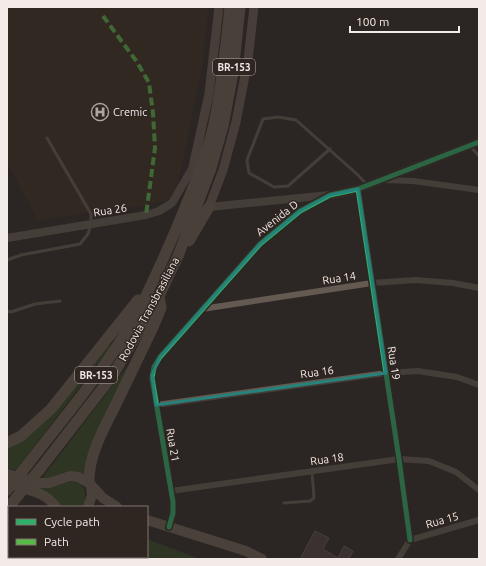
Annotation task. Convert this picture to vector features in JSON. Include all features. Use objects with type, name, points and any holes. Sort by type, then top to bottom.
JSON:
[{"type":"highway","name":"Rodovia Transbrasiliana","points":[[7,490],[95,378],[135,318],[154,280],[187,204],[214,125],[224,70],[230,7]]},
{"type":"highway","name":"Rodovia Transbrasiliana","points":[[9,506],[113,375],[159,296],[178,256],[211,168],[223,126],[233,74],[240,7]]},
{"type":"highway","points":[[187,204],[193,166]]},
{"type":"highway","points":[[178,256],[209,207]]},
{"type":"highway","points":[[7,443],[21,436],[51,409],[154,280]]},
{"type":"highway","points":[[90,485],[90,468],[92,458],[161,308],[159,296]]},
{"type":"main road","points":[[193,166],[209,94],[219,7]]},
{"type":"main road","points":[[209,207],[223,170],[236,122],[248,60],[254,7]]},
{"type":"main road","points":[[7,474],[40,483],[50,483],[70,476],[78,477],[90,485],[103,498],[115,506]]},
{"type":"main road","points":[[7,484],[39,492],[55,506]]},
{"type":"main road","points":[[88,506],[92,495],[90,485]]},
{"type":"main road","points":[[148,520],[246,551],[262,559]]},
{"type":"street","name":"Avenida D","points":[[154,367],[160,357],[260,244],[300,211],[330,195],[367,186],[479,142]]},
{"type":"street","name":"Rua 26","points":[[7,238],[159,212],[172,203],[193,166]]},
{"type":"street","points":[[382,180],[413,180],[479,190]]},
{"type":"street","name":"Rua 19","points":[[358,189],[410,540]]},
{"type":"street","points":[[209,207],[330,195]]},
{"type":"street","name":"Rua 14","points":[[202,309],[372,283],[416,280],[453,283],[479,288]]},
{"type":"street","name":"Rua 21","points":[[154,367],[152,378],[173,502],[173,513],[169,527]]},
{"type":"street","name":"Rua 16","points":[[156,405],[386,372],[418,371],[457,378],[479,385]]},
{"type":"street","name":"Rua 18","points":[[171,491],[399,459],[429,461],[456,472],[479,490]]},
{"type":"street","name":"Rua 15","points":[[410,540],[479,520]]},
{"type":"street","points":[[398,559],[410,540]]},
{"type":"lane","points":[[330,149],[288,186],[274,187],[249,173],[247,160],[263,119],[278,117],[296,120],[330,149],[358,174],[367,186]]},
{"type":"lane","points":[[7,260],[21,255],[80,244],[88,234],[91,224],[91,214],[47,138]]},
{"type":"lane","points":[[469,145],[479,156]]},
{"type":"lane","points":[[7,311],[11,312],[35,304],[60,301]]},
{"type":"lane","points":[[284,503],[310,501],[314,498],[312,471]]},
{"type":"highlighted area","points":[[358,189],[386,373],[156,405],[152,375],[160,357],[260,244],[300,211],[330,195]]},
{"type":"shaded area","name":"Cremic","points":[[7,7],[208,7],[203,61],[177,187],[166,201],[38,220],[7,162]]},
{"type":"green space","points":[[107,345],[111,346],[16,470],[7,468],[7,446]]},
{"type":"green space","points":[[133,359],[86,478],[76,472],[71,471],[64,472],[49,479],[43,477]]},
{"type":"green space","points":[[71,482],[80,484],[85,494],[84,506],[58,506],[36,487],[55,486]]},
{"type":"green space","points":[[148,539],[200,559],[22,559],[148,558]]},
{"type":"building","points":[[315,531],[329,538],[323,549],[338,558],[344,546],[353,551],[349,559],[300,559]]},
{"type":"marked path","points":[[103,16],[137,62],[149,83],[153,113],[155,148],[146,215]]},
{"type":"cycle path","points":[[169,527],[173,513],[173,502],[152,378],[154,367],[160,357],[260,244],[300,211],[330,195],[358,189],[479,142]]},
{"type":"cycle path","points":[[358,189],[410,540]]},
{"type":"place","name":"Cremic","points":[[100,112]]}]
